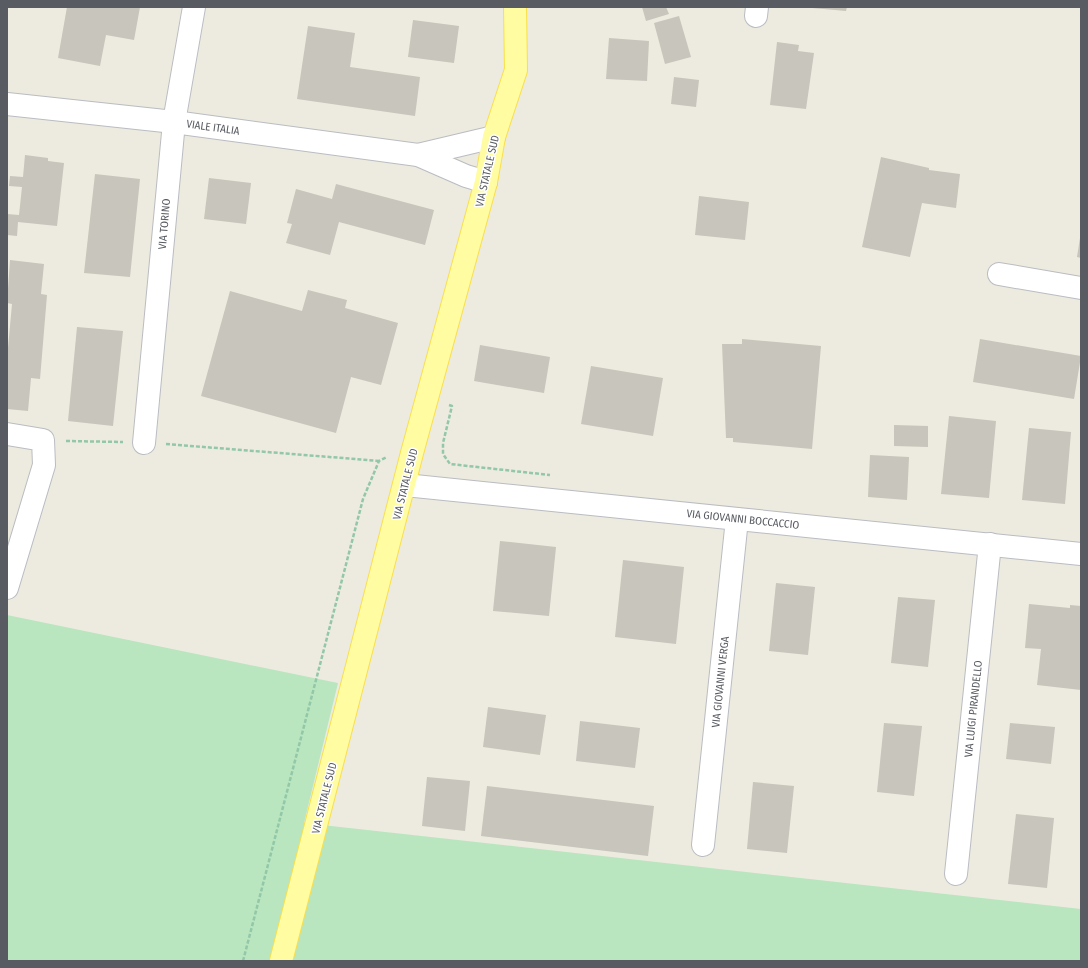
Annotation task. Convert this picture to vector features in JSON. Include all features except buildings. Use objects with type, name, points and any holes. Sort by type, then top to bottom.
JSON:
[{"type":"main road","name":"VIA STATALE SUD","points":[[281,961],[405,485],[401,459],[427,401],[486,182],[494,137],[516,70],[515,7]]},
{"type":"street","name":"VIA TORINO","points":[[144,443],[174,122],[194,7]]},
{"type":"street","name":"VIALE ITALIA","points":[[7,104],[174,122],[418,155],[466,176],[486,182]]},
{"type":"street","name":"VIALE ITALIA","points":[[418,155],[494,137]]},
{"type":"street","points":[[999,274],[1081,288]]},
{"type":"street","points":[[7,434],[43,440],[44,465],[7,588]]},
{"type":"street","name":"VIA GIOVANNI BOCCACCIO","points":[[405,485],[1081,554]]},
{"type":"street","name":"VIA GIOVANNI VERGA","points":[[703,845],[737,519]]},
{"type":"street","name":"VIA LUIGI PIRANDELLO","points":[[956,874],[990,544]]},
{"type":"path","points":[[427,401],[452,406],[443,443],[443,454],[450,464],[552,475]]},
{"type":"path","points":[[43,440],[144,443],[379,461],[401,459]]},
{"type":"path","points":[[379,461],[401,459]]},
{"type":"path","points":[[243,961],[364,499],[379,461]]},
{"type":"green space","points":[[7,615],[338,683],[304,823],[1081,909],[1081,961],[7,960]]}]
